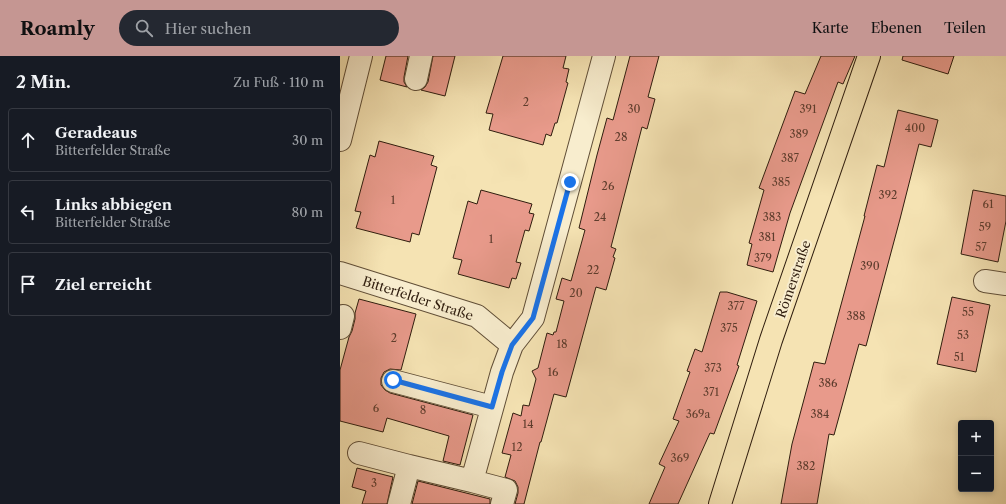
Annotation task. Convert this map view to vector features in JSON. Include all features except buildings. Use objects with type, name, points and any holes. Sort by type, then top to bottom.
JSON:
[{"type":"main road","name":"Römerstraße","points":[[720,504],[772,340],[869,56]]},
{"type":"street","points":[[340,140],[361,56]]},
{"type":"street","points":[[416,79],[422,56]]},
{"type":"street","points":[[472,481],[502,372],[512,345],[533,318],[604,56]]},
{"type":"street","name":"Bitterfelder Straße","points":[[340,273],[477,316],[512,345]]},
{"type":"street","points":[[984,281],[1006,284]]},
{"type":"street","points":[[393,380],[492,407]]},
{"type":"street","points":[[359,453],[506,490],[502,504]]},
{"type":"street","points":[[399,504],[409,466]]},
{"type":"route","points":[[393,380],[492,407],[502,372],[512,345],[533,318],[570,182]]}]
